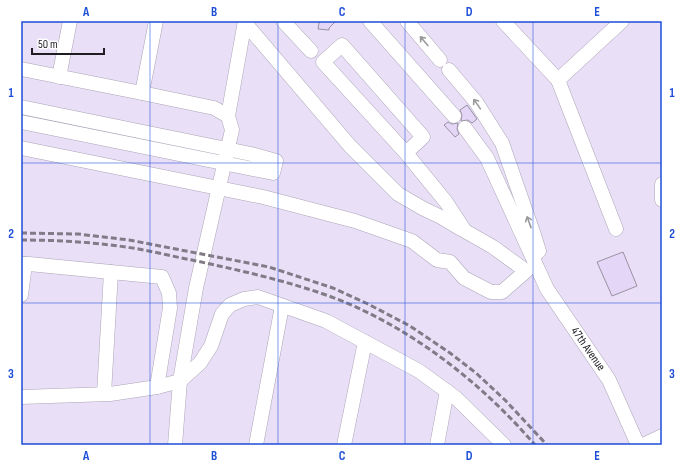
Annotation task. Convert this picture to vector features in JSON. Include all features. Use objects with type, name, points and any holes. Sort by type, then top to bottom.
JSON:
[{"type":"street","points":[[59,77],[70,21]]},
{"type":"street","points":[[142,93],[156,21]]},
{"type":"street","points":[[283,21],[311,51]]},
{"type":"street","points":[[370,21],[454,116]]},
{"type":"street","points":[[21,148],[263,197],[355,221],[412,241],[437,260],[450,262],[464,278],[491,292],[502,292],[532,265],[539,251],[502,143],[476,102],[407,21]]},
{"type":"street","points":[[503,21],[558,80],[616,229]]},
{"type":"street","points":[[558,80],[622,21]]},
{"type":"street","points":[[245,22],[350,146],[398,194],[424,209],[442,217],[493,247],[532,265]]},
{"type":"street","points":[[175,445],[180,381],[196,288],[232,130],[228,116],[245,22]]},
{"type":"street","points":[[406,153],[423,137],[342,45],[323,62],[406,153],[446,202],[465,231]]},
{"type":"street","points":[[21,69],[214,108],[228,116]]},
{"type":"street","points":[[21,107],[228,149],[276,161],[273,173],[21,122]]},
{"type":"street","name":"47th Avenue","points":[[466,128],[487,158],[532,265],[609,380],[638,445]]},
{"type":"street","points":[[662,184],[662,200]]},
{"type":"street","points":[[21,295],[23,264],[162,277],[169,293],[170,308],[157,387]]},
{"type":"street","points":[[104,394],[111,272]]},
{"type":"street","points":[[21,397],[104,394],[157,387],[180,381],[200,363],[211,346],[222,314],[230,305],[244,299],[258,297],[326,322],[420,371],[456,398],[504,445]]},
{"type":"street","points":[[256,445],[282,306]]},
{"type":"street","points":[[344,445],[365,342]]},
{"type":"street","points":[[594,357],[598,343]]},
{"type":"street","points":[[437,445],[448,391]]},
{"type":"street","points":[[643,445],[662,436]]},
{"type":"shaded area","points":[[21,21],[662,21],[662,445],[21,445]]},
{"type":"building","points":[[321,21],[336,21],[329,28],[329,30],[318,29]]},
{"type":"building","points":[[467,105],[477,119],[472,123],[468,120],[461,121],[462,115],[460,110]]},
{"type":"building","points":[[448,122],[452,124],[458,123],[457,129],[459,134],[455,137],[444,125]]},
{"type":"building","points":[[623,252],[637,286],[612,296],[597,262]]},
{"type":"railway","points":[[21,233],[78,234],[129,240],[269,267],[333,288],[410,326],[450,353],[476,373],[505,400],[547,445]]},
{"type":"railway","points":[[21,240],[113,245],[142,250],[261,276],[329,296],[358,308],[415,339],[467,378],[491,399],[535,445]]}]
